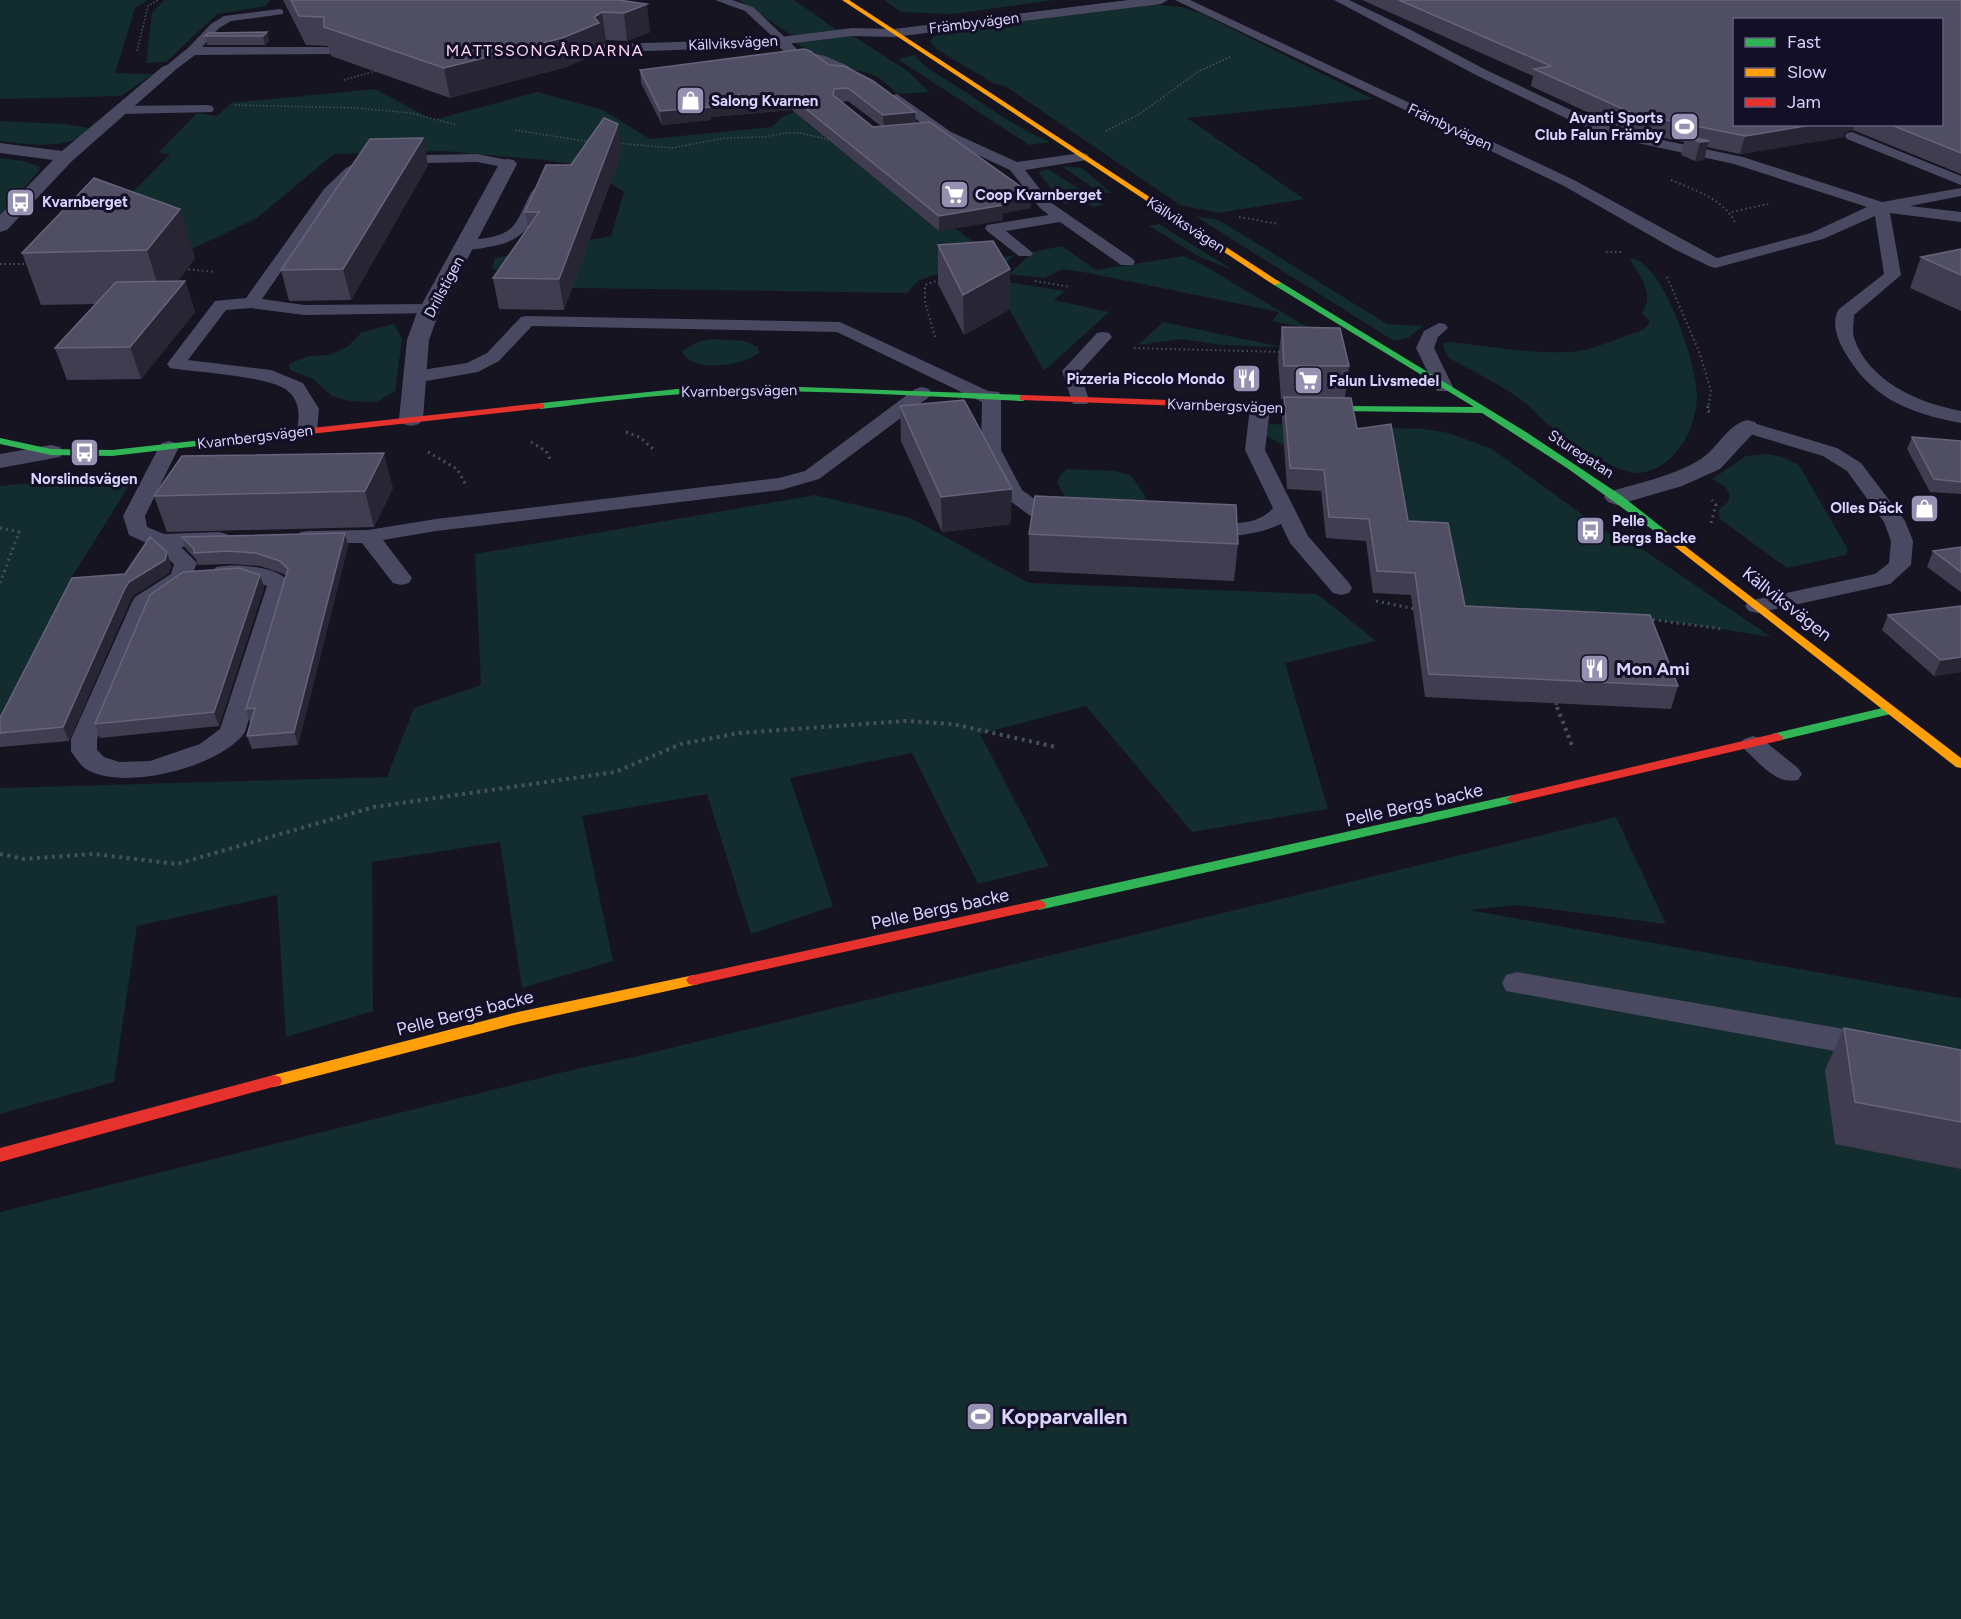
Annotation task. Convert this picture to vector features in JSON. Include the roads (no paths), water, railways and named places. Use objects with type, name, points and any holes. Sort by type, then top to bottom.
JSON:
[{"type":"street","name":"Källviksvägen","points":[[845,0],[1252,268],[1482,410]]},
{"type":"street","name":"Främbyvägen","points":[[894,33],[1161,0]]},
{"type":"street","name":"Källviksvägen","points":[[607,46],[651,47],[782,41],[852,32],[894,33]]},
{"type":"street","points":[[0,226],[66,157],[167,70]]},
{"type":"street","points":[[0,148],[66,157]]},
{"type":"street","name":"Drillstigen","points":[[411,419],[418,340],[430,309],[508,164]]},
{"type":"street","name":"Kvarnbergsvägen","points":[[0,441],[51,452],[112,453],[411,419],[655,394],[735,389],[922,393],[1260,408],[1482,410]]},
{"type":"street","name":"Sturegatan","points":[[1482,410],[1617,497],[1658,529]]},
{"type":"street","points":[[1617,497],[1683,476],[1711,464],[1747,427]]},
{"type":"street","points":[[0,460],[51,452]]},
{"type":"street","name":"Källviksvägen","points":[[1658,529],[1890,710]]},
{"type":"street","points":[[1890,710],[1961,764]]},
{"type":"street","name":"Pelle Bergs backe","points":[[0,1155],[317,1069],[518,1018],[924,931],[1593,782],[1890,710]]},
{"type":"lane","points":[[721,0],[749,9],[794,53],[821,59],[881,89]]},
{"type":"lane","name":"Främbyvägen","points":[[1181,0],[1569,183],[1680,246],[1715,263],[1817,236],[1881,207]]},
{"type":"lane","points":[[1340,0],[1407,32],[1482,73],[1582,121],[1611,132],[1738,160],[1881,207],[1961,217]]},
{"type":"lane","points":[[167,70],[192,51],[215,26],[228,18],[279,12]]},
{"type":"lane","points":[[192,51],[326,51]]},
{"type":"lane","points":[[897,98],[946,135],[1014,167],[1045,205],[1127,262]]},
{"type":"lane","points":[[121,110],[207,109]]},
{"type":"lane","points":[[914,131],[937,128]]},
{"type":"lane","points":[[1851,136],[1961,181]]},
{"type":"lane","points":[[1014,167],[1082,157]]},
{"type":"lane","points":[[251,303],[329,192],[351,171],[369,159],[477,158],[508,164]]},
{"type":"lane","points":[[465,245],[502,241],[518,233],[525,225],[541,188]]},
{"type":"lane","points":[[1881,207],[1961,192]]},
{"type":"lane","points":[[1881,207],[1893,275],[1845,313],[1845,338],[1863,369],[1890,393],[1940,413],[1961,417]]},
{"type":"lane","points":[[1025,253],[993,228],[1063,217]]},
{"type":"lane","points":[[307,431],[309,409],[296,387],[272,376],[176,364],[221,305],[251,303],[304,310],[430,309]]},
{"type":"lane","points":[[415,377],[472,368],[493,357],[526,321],[840,327],[988,396],[991,450],[1013,494],[1044,515],[1085,521]]},
{"type":"lane","points":[[1439,328],[1430,335],[1425,348],[1444,387]]},
{"type":"lane","points":[[1080,400],[1071,371],[1098,342]]},
{"type":"lane","points":[[287,538],[368,536],[436,525],[781,484],[813,475],[922,393]]},
{"type":"lane","points":[[1260,408],[1255,450],[1298,538],[1341,588]]},
{"type":"lane","points":[[1747,427],[1830,452],[1854,467],[1894,521],[1902,541],[1900,565],[1882,579],[1757,606]]},
{"type":"lane","points":[[169,447],[134,516],[137,530],[160,541],[186,562],[181,578],[143,602],[84,739],[84,751],[95,763],[117,770],[152,769],[209,750],[232,732],[279,584],[266,577],[244,571],[181,578]]},
{"type":"lane","points":[[1180,526],[1227,529],[1253,526],[1273,520],[1283,510]]},
{"type":"lane","points":[[368,536],[401,578]]},
{"type":"lane","points":[[160,541],[241,539]]},
{"type":"lane","points":[[1753,744],[1789,774]]},
{"type":"lane","points":[[1517,983],[1903,1052]]},
{"type":"place","name":"Salong Kvarnen","points":[[690,101]]},
{"type":"place","name":"Avanti Sports Club Falun Främby","points":[[1684,127]]},
{"type":"place","name":"Coop Kvarnberget","points":[[954,195]]},
{"type":"place","name":"Kvarnberget","points":[[21,202]]},
{"type":"place","name":"Pizzeria Piccolo Mondo","points":[[1246,379]]},
{"type":"place","name":"Falun Livsmedel","points":[[1308,381]]},
{"type":"place","name":"Norslindsvägen","points":[[84,452]]},
{"type":"place","name":"Olles Däck","points":[[1924,508]]},
{"type":"place","name":"Pelle Bergs Backe","points":[[1591,530]]},
{"type":"place","name":"Mon Ami","points":[[1595,669]]},
{"type":"place","name":"Kopparvallen","points":[[980,1417]]},
{"type":"district","name":"MATTSSONGÅRDARNA","points":[[545,50]]}]
